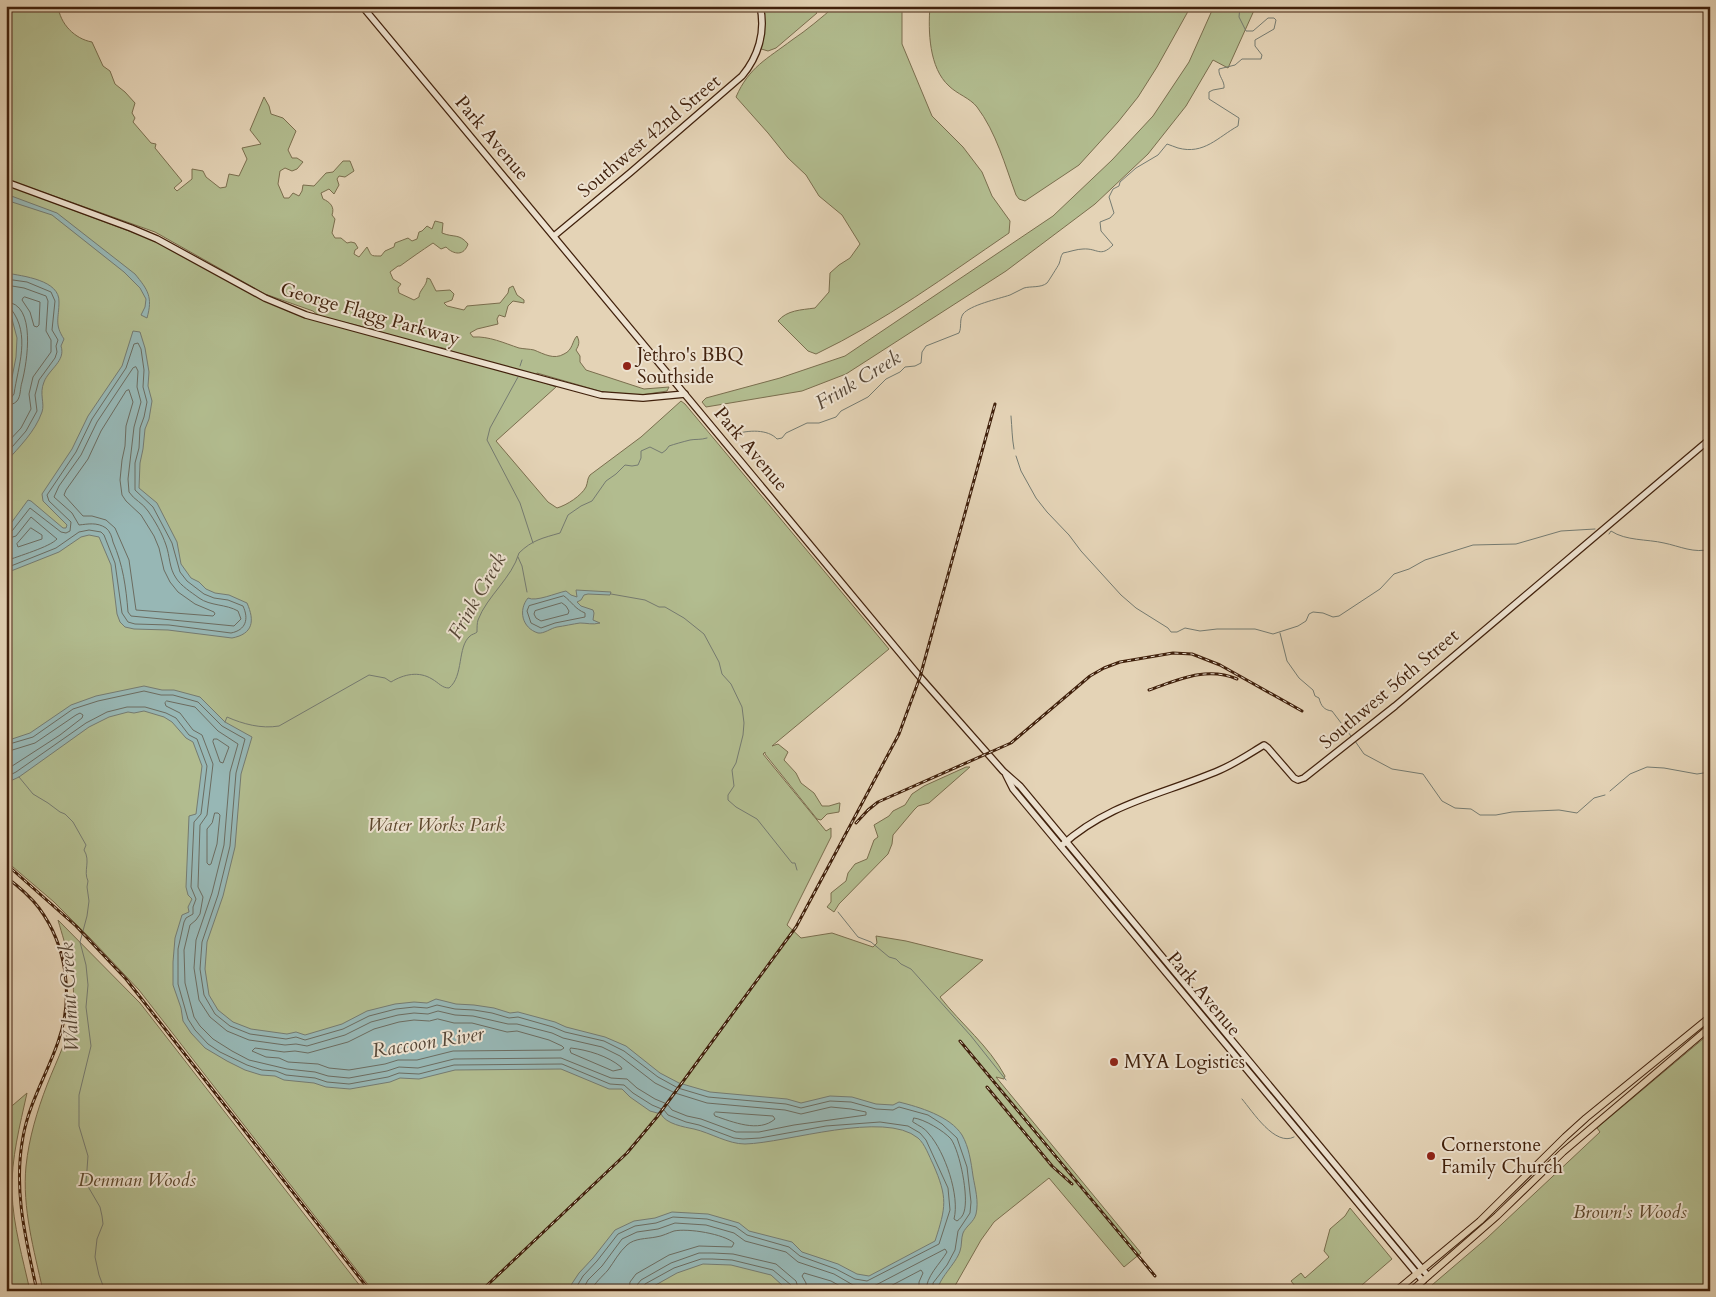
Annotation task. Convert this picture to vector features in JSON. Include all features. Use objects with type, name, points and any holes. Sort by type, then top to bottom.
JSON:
[{"type":"main road","name":"Park Avenue","points":[[362,6],[920,677],[1004,771],[1020,786],[1067,842],[1419,1272]]},
{"type":"main road","name":"Southwest 42nd Street","points":[[554,236],[733,85],[748,69],[757,52],[760,40],[762,24],[760,6]]},
{"type":"main road","name":"George Flagg Parkway","points":[[6,182],[157,239],[265,298],[306,315],[601,395],[643,398],[685,394]]},
{"type":"main road","name":"Southwest 56th Street","points":[[1062,846],[1084,827],[1115,810],[1221,770],[1264,745],[1294,778],[1298,780],[1304,778],[1394,706],[1710,440]]},
{"type":"main road","name":"Park Avenue","points":[[1004,771],[1013,789],[1426,1279]]},
{"type":"main road","points":[[1396,1291],[1480,1221],[1572,1131],[1710,1017]]},
{"type":"main road","points":[[1411,1291],[1498,1216],[1563,1152],[1710,1027]]},
{"type":"green space","points":[[6,6],[58,6],[59,13],[69,30],[80,38],[92,42],[103,66],[110,71],[115,84],[135,103],[132,113],[135,118],[133,122],[151,143],[156,144],[155,148],[182,181],[174,188],[177,191],[192,179],[192,169],[203,171],[206,177],[220,188],[226,187],[229,174],[239,176],[247,159],[242,148],[261,144],[250,130],[264,97],[271,114],[283,118],[296,131],[288,150],[292,158],[297,158],[303,162],[297,169],[292,171],[285,168],[280,171],[278,184],[284,198],[289,198],[293,193],[299,196],[303,185],[314,186],[326,173],[333,172],[343,161],[350,161],[354,171],[345,177],[339,176],[337,179],[339,185],[334,194],[329,189],[321,193],[323,199],[330,203],[332,207],[332,215],[335,219],[332,233],[335,238],[341,238],[347,243],[355,243],[358,248],[354,254],[359,257],[367,247],[371,255],[381,256],[385,251],[394,247],[395,243],[408,238],[412,241],[417,239],[419,232],[427,226],[432,229],[435,221],[443,223],[442,233],[459,237],[468,244],[464,251],[455,253],[446,247],[441,249],[433,243],[398,266],[390,272],[393,279],[401,284],[398,288],[399,293],[414,300],[419,297],[427,278],[430,279],[436,291],[450,290],[454,294],[452,300],[444,303],[447,306],[464,310],[467,306],[500,303],[508,293],[509,288],[513,286],[517,295],[524,300],[524,303],[513,301],[508,306],[505,317],[499,315],[497,319],[498,324],[477,329],[470,333],[473,337],[491,339],[519,348],[534,350],[549,356],[560,356],[571,348],[577,336],[579,343],[576,350],[580,356],[580,362],[586,370],[644,389],[669,387],[667,391],[641,395],[603,392],[319,316],[313,311],[265,294],[155,232],[6,179]]},
{"type":"green space","points":[[760,6],[811,6],[817,13],[776,48],[768,51],[758,48],[760,40]]},
{"type":"green space","points":[[835,6],[902,6],[902,44],[932,116],[963,147],[982,172],[992,196],[1010,221],[1009,233],[891,313],[816,354],[808,351],[778,321],[790,313],[815,308],[829,292],[830,273],[850,258],[860,244],[842,215],[819,196],[806,175],[788,158],[736,97],[747,78],[760,64]]},
{"type":"green space","points":[[930,6],[1191,6],[1157,67],[1138,97],[1118,122],[1079,165],[1025,201],[1019,199],[1016,195],[1000,149],[984,117],[974,104],[949,86],[937,69],[931,49]]},
{"type":"green space","points":[[1214,6],[1256,6],[1228,68],[1213,60],[1186,106],[1148,154],[1095,204],[1006,271],[846,374],[802,391],[706,407],[702,402],[706,398],[780,378],[845,356],[1053,216],[1112,160],[1153,116],[1189,62]]},
{"type":"green space","name":"Water Works Park","points":[[6,185],[145,237],[165,246],[242,289],[290,312],[531,378],[556,387],[496,441],[548,502],[557,508],[577,497],[586,487],[590,475],[641,437],[681,401],[685,404],[889,649],[772,746],[778,744],[788,752],[784,760],[796,773],[801,783],[814,793],[822,806],[840,803],[839,812],[827,814],[821,820],[817,819],[765,752],[763,754],[826,831],[831,828],[831,837],[787,925],[801,938],[832,933],[873,947],[877,943],[876,936],[906,941],[983,960],[940,997],[983,1045],[1005,1076],[1004,1079],[996,1077],[1141,1253],[1124,1267],[1049,1178],[994,1222],[981,1240],[952,1291],[373,1291],[139,990],[54,902],[6,861]]},
{"type":"green space","points":[[966,767],[970,767],[929,803],[918,806],[914,810],[893,835],[888,854],[839,904],[834,912],[827,907],[831,902],[831,893],[846,881],[848,873],[855,864],[867,859],[874,840],[878,837],[874,825],[905,805],[912,794],[924,786]]},
{"type":"green space","name":"Denman Woods","points":[[58,920],[140,1003],[364,1291],[43,1291],[27,1213],[25,1182],[27,1156],[34,1125],[43,1095],[67,1036],[72,1016],[74,995],[72,973]]},
{"type":"green space","name":"Brown's Woods","points":[[1710,1033],[1710,1291],[1425,1291],[1487,1238],[1600,1132],[1597,1128]]},
{"type":"green space","points":[[27,1093],[14,1155],[12,1192],[16,1229],[30,1291],[6,1291],[6,1111]]},
{"type":"green space","points":[[1350,1208],[1392,1259],[1355,1291],[1299,1291],[1291,1281],[1301,1273],[1305,1278],[1329,1257],[1324,1251],[1330,1229],[1345,1216]]},
{"type":"water","points":[[6,194],[57,213],[135,274],[148,294],[149,311],[147,318],[141,315],[146,299],[140,288],[124,272],[52,215],[12,202],[6,199]]},
{"type":"water","points":[[6,273],[39,280],[54,289],[58,295],[59,302],[58,325],[64,339],[59,361],[44,382],[42,394],[43,409],[39,419],[26,439],[6,462],[6,398],[9,393],[16,357],[17,338],[12,319],[6,310]]},
{"type":"water","points":[[133,331],[140,332],[145,348],[149,372],[148,386],[152,401],[145,429],[140,463],[139,488],[157,503],[177,542],[181,564],[191,578],[199,582],[206,589],[215,593],[229,595],[247,603],[251,616],[250,626],[248,630],[239,636],[232,638],[125,627],[120,622],[117,614],[111,565],[99,537],[89,535],[81,537],[59,552],[6,573],[6,530],[28,500],[63,528],[66,528],[67,525],[43,501],[42,494],[72,449],[88,416],[122,366]]},
{"type":"water","points":[[576,590],[611,592],[610,595],[584,595],[577,602],[581,606],[593,610],[593,620],[600,623],[577,623],[538,633],[525,623],[523,608],[528,598],[541,598],[566,591],[577,597]]},
{"type":"water","name":"Raccoon River","points":[[144,686],[162,690],[174,690],[200,697],[225,722],[252,737],[241,774],[235,847],[223,896],[207,942],[205,969],[209,995],[218,1010],[233,1022],[251,1029],[287,1034],[296,1032],[305,1035],[342,1024],[367,1011],[395,1004],[427,1003],[436,999],[456,1004],[494,1008],[510,1013],[518,1012],[605,1037],[626,1046],[660,1073],[679,1083],[710,1092],[787,1099],[801,1103],[830,1096],[852,1097],[876,1104],[893,1105],[899,1102],[934,1113],[957,1128],[962,1135],[969,1155],[977,1199],[975,1217],[963,1233],[958,1256],[940,1282],[938,1291],[791,1291],[771,1275],[731,1265],[703,1264],[677,1273],[645,1291],[567,1291],[579,1273],[615,1230],[634,1221],[655,1218],[672,1212],[708,1214],[739,1223],[749,1231],[792,1242],[802,1252],[838,1264],[857,1274],[869,1276],[935,1241],[943,1211],[944,1202],[941,1186],[925,1147],[918,1138],[903,1130],[883,1127],[859,1127],[739,1144],[671,1123],[661,1114],[650,1111],[622,1089],[609,1089],[561,1069],[455,1070],[419,1079],[400,1078],[390,1082],[350,1089],[326,1087],[314,1083],[284,1080],[275,1076],[261,1075],[245,1070],[205,1048],[183,1021],[181,1008],[173,985],[175,938],[182,915],[189,912],[188,907],[192,899],[188,895],[186,887],[189,816],[196,814],[202,766],[193,742],[186,738],[172,722],[164,717],[144,711],[128,712],[109,717],[89,727],[19,777],[6,783],[6,741],[30,733],[71,705],[96,696]]},
{"type":"waterway","name":"Frink Creek","points":[[736,434],[758,431],[768,433],[777,439],[807,423],[819,423],[836,417],[841,411],[868,397],[886,379],[900,372],[905,367],[921,363],[922,352],[926,346],[959,333],[962,316],[967,311],[1024,288],[1045,285],[1058,265],[1063,253],[1081,249],[1102,252],[1109,249],[1113,245],[1101,231],[1100,222],[1110,218],[1114,213],[1109,197],[1113,189],[1119,186],[1120,182],[1136,168],[1158,155],[1167,144],[1187,150],[1196,149],[1210,144],[1238,126],[1239,118],[1209,99],[1209,92],[1224,88],[1219,69],[1235,65],[1242,59],[1261,59],[1262,55],[1255,46],[1255,40],[1274,29],[1276,20],[1268,18],[1253,31],[1246,31],[1239,17],[1240,6]]},
{"type":"waterway","points":[[520,366],[522,360]]},
{"type":"waterway","points":[[518,377],[490,428],[487,440],[520,503],[533,543]]},
{"type":"waterway","points":[[1011,416],[1014,449]]},
{"type":"waterway","name":"Frink Creek","points":[[225,722],[227,717],[252,725],[279,726],[369,675],[385,678],[391,682],[406,675],[417,674],[449,688],[457,676],[466,641],[477,632],[478,621],[482,611],[511,571],[519,553],[533,542],[560,533],[568,515],[592,501],[606,481],[625,465],[638,465],[641,451],[650,447],[662,453],[669,446],[690,440],[707,438]]},
{"type":"waterway","points":[[1016,456],[1021,471],[1036,498],[1081,551],[1121,595],[1136,608],[1168,628],[1171,632],[1177,632],[1185,628],[1200,631],[1255,629],[1273,634],[1298,626],[1306,621],[1309,614],[1313,612],[1333,617],[1339,616],[1380,589],[1394,574],[1409,569],[1425,560],[1473,545],[1516,544],[1561,531],[1595,529]]},
{"type":"waterway","points":[[1609,534],[1611,531],[1623,537],[1699,551],[1710,549]]},
{"type":"waterway","points":[[518,557],[522,566],[527,592]]},
{"type":"waterway","points":[[611,594],[645,600],[659,607],[665,607],[684,618],[704,634],[719,662],[722,674],[731,684],[742,707],[743,735],[736,763],[732,770],[734,786],[728,795],[728,800],[757,819],[792,863],[795,863],[797,870]]},
{"type":"waterway","points":[[1280,633],[1287,661],[1299,678],[1313,690],[1323,707],[1332,711],[1351,736]]},
{"type":"waterway","points":[[1355,741],[1364,754],[1392,769],[1423,774],[1442,801],[1455,808],[1471,809],[1480,815],[1559,810],[1577,813],[1594,798],[1605,795]]},
{"type":"waterway","points":[[1610,791],[1630,774],[1647,767],[1697,774],[1710,772]]},
{"type":"waterway","name":"Walnut Creek","points":[[19,777],[33,794],[65,814],[73,822],[86,845],[84,850],[87,858],[86,873],[89,901],[80,942],[86,965],[88,985],[86,1007],[91,1046],[79,1095],[79,1126],[88,1156],[86,1183],[100,1207],[102,1216],[103,1224],[97,1239],[95,1257],[105,1291]]},
{"type":"waterway","points":[[838,912],[858,937],[871,942],[889,957],[896,959],[911,969],[971,1036],[1006,1080]]},
{"type":"waterway","points":[[1242,1099],[1272,1133],[1287,1139],[1294,1137]]},
{"type":"railway","points":[[481,1291],[627,1153],[657,1117],[796,927],[899,734],[920,677],[995,404]]},
{"type":"railway","points":[[856,823],[878,802],[1011,743],[1090,676],[1120,662],[1173,653],[1192,654],[1220,665],[1302,711]]},
{"type":"railway","points":[[1149,690],[1203,674],[1226,675],[1237,679]]},
{"type":"railway","points":[[6,864],[76,926],[126,979],[370,1291]]},
{"type":"railway","points":[[6,877],[32,899],[49,923],[62,955],[65,972],[66,1007],[63,1025],[54,1054],[29,1112],[20,1157],[19,1176],[22,1215],[37,1291]]},
{"type":"railway","points":[[960,1041],[1155,1276]]},
{"type":"railway","points":[[987,1087],[1052,1166],[1072,1184]]},
{"type":"place","name":"Jethro's BBQ Southside","points":[[627,366]]},
{"type":"place","name":"MYA Logistics","points":[[1114,1062]]},
{"type":"place","name":"Cornerstone Family Church","points":[[1431,1156]]}]
